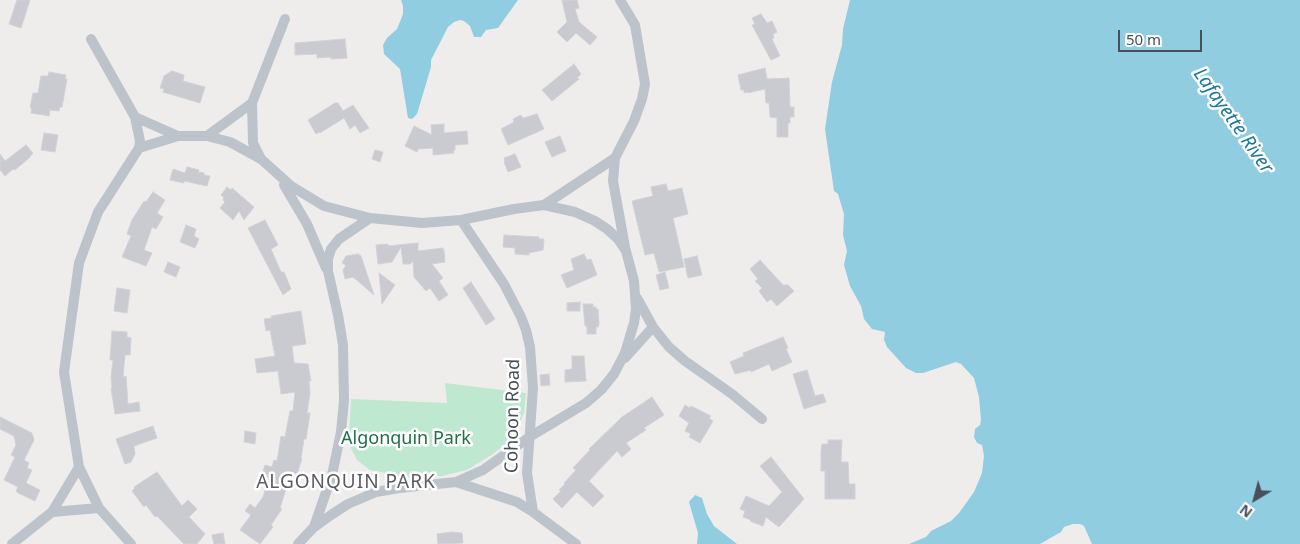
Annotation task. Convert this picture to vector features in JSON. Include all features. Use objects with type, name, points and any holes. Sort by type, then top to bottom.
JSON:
[{"type":"street","points":[[620,0],[635,25],[645,84],[634,121],[615,158],[612,181],[636,295],[634,323],[621,362]]},
{"type":"street","points":[[261,159],[253,143],[252,103],[285,19]]},
{"type":"street","points":[[91,39],[135,116],[140,141],[139,148],[98,212],[79,263],[64,372],[79,467],[99,508],[131,544]]},
{"type":"street","points":[[207,136],[252,103]]},
{"type":"street","points":[[135,116],[178,136]]},
{"type":"street","points":[[139,148],[178,136],[207,136],[230,142],[261,159],[278,176],[309,198],[324,206],[370,218],[422,223],[461,220],[544,205],[575,212],[595,221],[612,234],[626,251]]},
{"type":"street","points":[[544,205],[615,158]]},
{"type":"street","points":[[278,176],[307,224],[328,271],[343,345],[344,401],[340,432],[332,475],[314,528]]},
{"type":"street","points":[[328,271],[328,258],[331,249],[339,239],[370,218]]},
{"type":"street","name":"Cohoon Road","points":[[461,220],[504,284],[526,330],[530,347],[533,388],[527,473],[533,512]]},
{"type":"street","points":[[636,295],[653,327],[670,347],[685,361],[732,394],[762,419]]},
{"type":"street","points":[[298,544],[314,528],[348,504],[376,492],[456,482],[483,470],[531,436],[586,403],[601,390],[621,362],[653,327]]},
{"type":"street","points":[[12,544],[52,512],[79,467]]},
{"type":"street","points":[[456,482],[517,502],[576,544]]},
{"type":"street","points":[[52,512],[99,508]]},
{"type":"green space","name":"Algonquin Park","points":[[445,383],[526,393],[524,413],[512,439],[493,454],[467,470],[442,476],[405,477],[370,470],[357,460],[350,446],[351,399],[447,403]]},
{"type":"water","points":[[401,0],[518,0],[498,28],[486,30],[481,37],[474,37],[470,26],[464,21],[454,22],[448,27],[431,60],[431,67],[417,114],[412,119],[408,118],[400,69],[384,54],[383,45],[387,38],[397,29],[403,14]]},
{"type":"water","name":"Lafayette River","points":[[850,0],[1300,0],[1300,544],[1092,544],[1084,526],[1073,524],[1064,527],[1061,532],[1040,544],[909,544],[926,537],[931,531],[951,521],[974,492],[982,473],[984,456],[982,445],[977,443],[974,437],[975,429],[980,425],[981,420],[979,397],[974,378],[961,364],[956,362],[923,373],[916,373],[906,368],[887,347],[884,340],[885,332],[872,329],[864,319],[861,306],[850,286],[844,265],[847,251],[843,235],[844,214],[838,194],[834,191],[825,129],[832,82],[842,45],[843,29]]},
{"type":"water","points":[[695,495],[702,498],[707,514],[714,526],[737,544],[697,544],[698,533],[689,502]]},
{"type":"building","points":[[17,0],[30,0],[21,28],[9,24]]},
{"type":"building","points":[[562,0],[577,0],[579,8],[575,9],[579,22],[597,37],[590,45],[576,33],[567,42],[557,32],[567,22]]},
{"type":"building","points":[[761,14],[767,23],[772,21],[777,32],[773,34],[774,38],[772,39],[780,56],[771,60],[752,25],[755,24],[752,18]]},
{"type":"building","points":[[345,39],[347,58],[317,58],[317,54],[295,55],[295,43]]},
{"type":"building","points":[[574,64],[581,74],[577,78],[579,79],[552,101],[542,90]]},
{"type":"building","points":[[765,68],[767,79],[789,78],[790,107],[794,107],[794,117],[790,117],[790,123],[788,123],[788,137],[777,137],[777,118],[770,117],[765,89],[748,93],[744,93],[744,90],[741,90],[738,75]]},
{"type":"building","points":[[172,71],[184,75],[183,81],[205,87],[200,103],[163,92],[164,89],[160,88],[164,76]]},
{"type":"building","points":[[49,72],[66,75],[62,107],[60,107],[59,111],[50,110],[49,116],[31,113],[33,93],[38,93],[41,76],[48,76]]},
{"type":"building","points":[[338,103],[343,111],[353,105],[369,128],[360,133],[355,125],[350,129],[344,118],[316,134],[308,120]]},
{"type":"building","points":[[537,114],[544,129],[508,145],[501,129],[514,122],[513,119],[521,115],[523,118]]},
{"type":"building","points":[[444,124],[444,133],[467,131],[468,144],[455,145],[454,153],[433,155],[433,148],[418,149],[417,152],[405,146],[414,126],[432,135],[431,125]]},
{"type":"building","points":[[44,133],[58,135],[55,152],[41,150]]},
{"type":"building","points":[[560,136],[566,151],[552,157],[545,142]]},
{"type":"building","points":[[26,145],[33,153],[15,170],[13,169],[5,176],[0,170],[0,154],[5,161]]},
{"type":"building","points":[[375,150],[383,152],[380,162],[372,159]]},
{"type":"building","points":[[515,154],[521,167],[508,172],[504,158]]},
{"type":"building","points":[[187,167],[199,170],[198,172],[210,176],[207,186],[170,180],[173,169],[185,173]]},
{"type":"building","points":[[666,184],[668,191],[682,188],[688,214],[673,218],[684,267],[659,272],[654,253],[645,255],[632,201],[653,196],[651,187]]},
{"type":"building","points":[[227,187],[231,190],[232,188],[254,207],[244,220],[239,211],[233,220],[220,208],[225,202],[221,195]]},
{"type":"building","points":[[153,192],[165,200],[157,213],[163,217],[156,229],[152,227],[144,250],[152,253],[146,266],[122,257],[131,236],[127,234],[132,220],[144,201],[146,202]]},
{"type":"building","points":[[265,220],[278,245],[271,249],[291,289],[283,295],[248,228]]},
{"type":"building","points":[[186,225],[196,229],[194,236],[199,239],[195,248],[180,242]]},
{"type":"building","points":[[504,235],[539,237],[539,239],[544,239],[543,250],[529,253],[529,255],[515,254],[515,248],[503,247]]},
{"type":"building","points":[[418,243],[418,251],[443,248],[445,262],[432,264],[443,278],[439,281],[448,295],[439,301],[430,288],[426,291],[414,277],[413,261],[410,264],[403,264],[401,247],[392,262],[378,264],[376,245],[388,244],[388,246]]},
{"type":"building","points":[[358,254],[361,256],[374,295],[353,277],[345,279],[343,270],[346,265],[342,263],[346,256]]},
{"type":"building","points":[[584,254],[587,260],[591,259],[597,275],[567,288],[561,275],[574,270],[571,259]]},
{"type":"building","points":[[697,256],[702,275],[688,278],[684,259]]},
{"type":"building","points":[[760,260],[783,285],[788,285],[794,291],[777,306],[771,299],[767,302],[759,291],[762,288],[755,281],[758,279],[750,269]]},
{"type":"building","points":[[168,262],[180,267],[176,277],[164,272]]},
{"type":"building","points":[[665,272],[669,288],[660,290],[656,275]]},
{"type":"building","points":[[379,273],[395,285],[382,304]]},
{"type":"building","points":[[471,282],[495,319],[486,325],[463,288]]},
{"type":"building","points":[[117,288],[130,290],[127,313],[114,311]]},
{"type":"building","points":[[580,302],[580,311],[567,311],[567,303]]},
{"type":"building","points":[[583,304],[593,304],[593,307],[598,309],[599,324],[596,327],[596,334],[587,334]]},
{"type":"building","points":[[301,311],[306,344],[292,346],[294,363],[308,364],[311,381],[309,381],[310,393],[307,413],[310,413],[306,439],[304,439],[302,459],[297,474],[288,490],[286,489],[280,508],[282,509],[271,525],[273,527],[260,544],[240,530],[251,515],[245,511],[250,504],[255,508],[263,497],[268,480],[261,478],[265,465],[272,467],[274,460],[277,461],[281,436],[285,437],[290,411],[293,411],[295,392],[281,394],[278,371],[257,373],[255,359],[275,356],[270,330],[266,331],[264,319]]},
{"type":"building","points":[[112,331],[127,332],[127,337],[131,338],[130,355],[125,355],[123,377],[126,376],[128,404],[139,402],[140,411],[115,414],[111,388],[113,360],[110,360]]},
{"type":"building","points":[[783,337],[792,362],[772,371],[769,364],[751,372],[751,370],[735,374],[730,362],[744,356],[743,353]]},
{"type":"building","points":[[572,356],[584,356],[586,381],[565,382],[565,370],[572,369]]},
{"type":"building","points":[[807,370],[815,396],[823,394],[826,402],[804,409],[793,374]]},
{"type":"building","points":[[549,374],[550,385],[541,386],[540,375]]},
{"type":"building","points":[[652,397],[664,415],[626,443],[631,449],[622,457],[617,451],[589,481],[604,496],[593,507],[577,492],[562,508],[553,499],[576,470],[573,468],[589,449],[622,417]]},
{"type":"building","points":[[685,405],[711,416],[709,418],[713,421],[700,443],[689,437],[691,434],[685,431],[689,423],[679,416]]},
{"type":"building","points":[[0,417],[32,433],[34,440],[24,460],[29,463],[27,468],[32,470],[26,483],[40,490],[35,501],[18,493],[16,491],[18,487],[4,480],[15,457],[11,455],[16,445],[14,436],[0,429]]},
{"type":"building","points":[[153,426],[157,438],[134,446],[135,454],[131,462],[125,464],[116,439]]},
{"type":"building","points":[[245,431],[256,433],[255,444],[244,442]]},
{"type":"building","points":[[828,440],[842,440],[841,462],[848,462],[849,484],[855,484],[855,499],[825,499],[825,471],[821,471],[821,451],[822,444],[828,444]]},
{"type":"building","points":[[771,457],[804,499],[779,527],[766,517],[763,526],[750,521],[743,517],[745,511],[740,509],[746,496],[769,506],[782,492],[760,466]]},
{"type":"building","points":[[157,472],[182,506],[188,500],[197,509],[189,517],[205,534],[197,544],[184,544],[157,516],[155,517],[146,505],[144,507],[132,491],[134,487]]},
{"type":"building","points":[[223,533],[225,544],[214,544],[212,535]]},
{"type":"building","points":[[462,533],[463,543],[438,544],[437,534]]},
{"type":"district","name":"ALGONQUIN PARK","points":[[346,483]]}]
